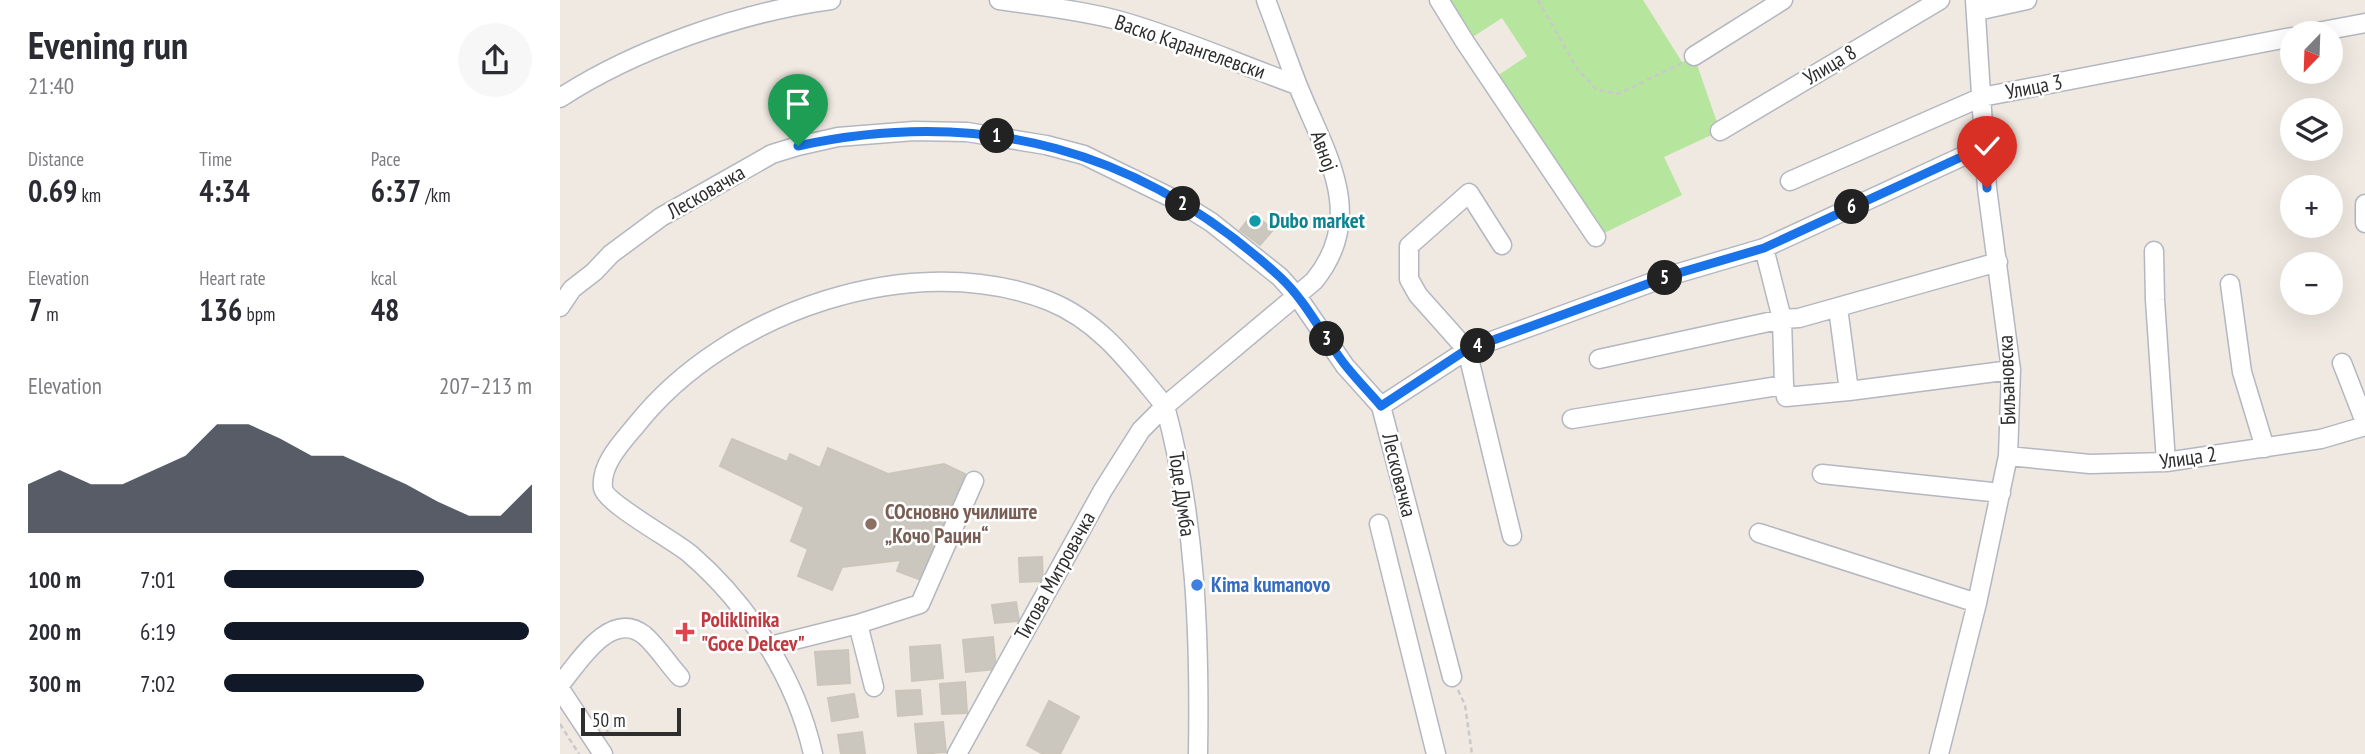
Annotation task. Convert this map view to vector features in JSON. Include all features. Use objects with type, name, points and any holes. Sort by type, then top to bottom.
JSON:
[{"type":"street","points":[[560,97],[598,74],[680,38],[806,3],[831,0]]},
{"type":"street","name":"Васко Карангелевски","points":[[999,0],[1118,20],[1297,85]]},
{"type":"street","name":"Авној","points":[[1266,0],[1297,85],[1325,148],[1339,192],[1340,219],[1337,240],[1327,264],[1297,296]]},
{"type":"street","points":[[1439,0],[1596,237]]},
{"type":"street","points":[[1694,56],[1783,0]]},
{"type":"street","name":"Улица 8","points":[[1720,131],[1940,0]]},
{"type":"street","points":[[1976,6],[2027,0]]},
{"type":"street","name":"Биљановска","points":[[1939,754],[1977,603],[2008,456],[2011,370],[1987,188],[1976,6]]},
{"type":"street","points":[[2343,27],[2365,23]]},
{"type":"street","name":"Улица 3","points":[[1790,181],[1982,97],[2280,39]]},
{"type":"street","name":"Лесковачка","points":[[560,307],[572,289],[633,236],[685,202],[772,155],[798,146],[838,137],[914,131],[967,132],[1007,137],[1084,155],[1174,199],[1210,222],[1280,278],[1297,296],[1345,366],[1381,406],[1452,677]]},
{"type":"street","points":[[1381,406],[1466,350],[1672,275],[1764,248],[1985,146]]},
{"type":"street","points":[[1502,245],[1469,193],[1409,246],[1409,279],[1418,295],[1466,350],[1512,536]]},
{"type":"street","points":[[2365,204],[2365,223]]},
{"type":"street","points":[[1764,248],[1782,319],[1786,397],[2011,370]]},
{"type":"street","points":[[2154,251],[2166,462]]},
{"type":"street","points":[[1599,359],[1782,319],[1799,318],[1998,262]]},
{"type":"street","points":[[813,754],[793,694],[770,646],[709,570],[684,548],[604,494],[604,474],[616,450],[644,415],[713,356],[798,309],[841,295],[921,283],[962,282],[1047,300],[1067,310],[1109,339],[1165,406],[1297,296]]},
{"type":"street","points":[[2230,284],[2242,372],[2265,448]]},
{"type":"street","points":[[1838,308],[1849,391]]},
{"type":"street","points":[[2342,363],[2365,424]]},
{"type":"street","points":[[1572,419],[1784,385]]},
{"type":"street","name":"Титова Митровачка","points":[[957,754],[1103,490],[1141,430],[1165,406]]},
{"type":"street","name":"Тоде Думба","points":[[1165,406],[1182,482],[1195,593],[1199,653],[1198,754]]},
{"type":"street","name":"Улица 2","points":[[2008,456],[2090,464],[2166,462],[2321,439],[2365,424]]},
{"type":"street","points":[[1822,474],[2001,493]]},
{"type":"street","points":[[770,646],[858,624],[920,604],[974,481]]},
{"type":"street","points":[[1379,524],[1436,754]]},
{"type":"street","points":[[1759,533],[1977,603]]},
{"type":"street","points":[[858,624],[874,687]]},
{"type":"street","points":[[1407,634],[1438,624]]},
{"type":"street","points":[[603,754],[560,687],[586,653],[611,630],[626,627],[643,635],[680,677]]},
{"type":"path","points":[[1538,0],[1578,70],[1596,89],[1618,94],[1694,56]]},
{"type":"path","points":[[1452,677],[1465,705],[1472,754]]},
{"type":"path","points":[[560,724],[579,754]]},
{"type":"green space","points":[[1439,0],[1643,0],[1682,62],[1694,56],[1720,131],[1664,157],[1682,195],[1596,237],[1491,80],[1527,56],[1502,18],[1465,42]]},
{"type":"building","name":"Dubo market","points":[[1253,213],[1273,230],[1260,245],[1240,230]]},
{"type":"building","name":"СОсновно училиште „Кочо Рацин“","points":[[732,439],[787,462],[790,454],[820,468],[828,448],[888,474],[944,464],[965,474],[921,580],[897,571],[901,560],[842,567],[832,590],[798,576],[808,549],[791,541],[804,507],[720,466]]},
{"type":"building","points":[[1042,557],[1043,581],[1020,582],[1019,558]]},
{"type":"building","points":[[1016,602],[1019,621],[995,623],[992,605]]},
{"type":"building","points":[[993,637],[996,669],[966,672],[963,640]]},
{"type":"building","points":[[940,645],[943,678],[912,681],[910,647]]},
{"type":"building","points":[[848,650],[850,683],[818,685],[815,652]]},
{"type":"building","points":[[965,682],[967,713],[942,714],[940,684]]},
{"type":"building","points":[[920,690],[922,714],[898,716],[896,691]]},
{"type":"building","points":[[854,694],[858,717],[832,721],[828,698]]},
{"type":"building","points":[[1049,701],[1079,717],[1060,754],[1043,754],[1027,745]]},
{"type":"building","points":[[943,722],[946,752],[918,754],[915,724]]},
{"type":"building","points":[[862,732],[865,754],[841,754],[838,735]]},
{"type":"place","name":"Dubo market","points":[[1255,221]]},
{"type":"place","name":"СОсновно училиште „Кочо Рацин“","points":[[871,524]]},
{"type":"place","name":"Kima kumanovo","points":[[1197,585]]},
{"type":"place","name":"Poliklinika \"Goce Delcev\"","points":[[685,632]]},
{"type":"route","points":[[798,146],[838,137],[914,131],[967,132],[1046,145],[1084,155],[1114,168],[1174,199],[1210,222],[1280,278],[1297,296],[1345,366],[1381,406],[1466,350],[1672,275],[1764,248],[1985,146],[1987,188]]}]
